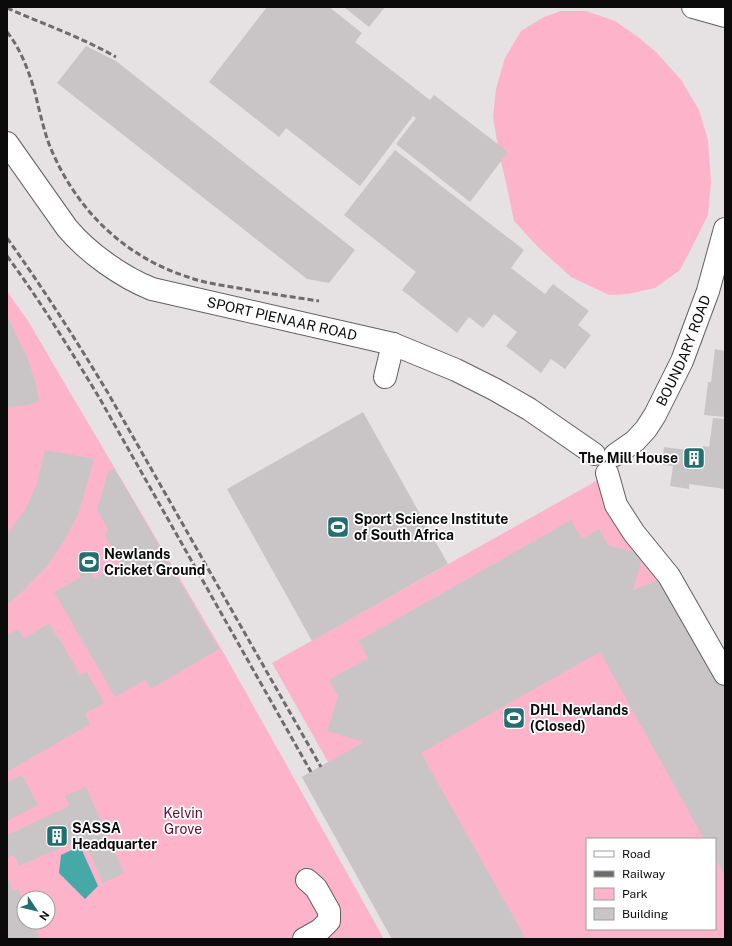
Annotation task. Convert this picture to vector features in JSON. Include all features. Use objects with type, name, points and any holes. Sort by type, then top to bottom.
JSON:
[{"type":"street","points":[[693,7],[725,16]]},
{"type":"street","name":"SPORT PIENAAR ROAD","points":[[7,143],[75,238],[102,260],[139,284],[152,289],[393,344],[456,370],[494,389],[529,409],[605,461]]},
{"type":"street","name":"BOUNDARY ROAD","points":[[605,461],[635,441],[646,429],[655,415],[682,361],[708,291],[725,229]]},
{"type":"street","points":[[385,377],[393,344]]},
{"type":"street","points":[[605,461],[616,505],[634,533],[669,576],[725,674]]},
{"type":"street","points":[[304,939],[320,930],[329,921],[329,911],[316,888],[307,880]]},
{"type":"green space","points":[[561,11],[586,11],[615,21],[638,37],[656,52],[682,81],[699,110],[708,140],[711,182],[708,215],[680,270],[655,288],[628,294],[609,295],[571,277],[538,247],[514,221],[499,153],[493,117],[496,89],[505,58],[521,31],[544,17]]},
{"type":"green space","name":"Kelvin Grove","points":[[7,291],[28,321],[226,657],[384,939],[7,939]]},
{"type":"green space","name":"DHL Newlands (Closed)","points":[[607,473],[725,674],[725,939],[392,939],[302,777],[328,762],[272,663],[591,484]]},
{"type":"water","points":[[80,846],[98,886],[85,899],[59,873],[61,855]]},
{"type":"building","points":[[267,7],[329,7],[362,33],[355,42],[430,100],[434,95],[508,152],[470,202],[396,144],[416,118],[413,116],[360,186],[286,128],[279,137],[209,82]]},
{"type":"building","points":[[344,7],[385,7],[369,27]]},
{"type":"building","points":[[86,46],[116,61],[355,250],[329,283],[307,279],[57,83]]},
{"type":"building","points":[[395,150],[524,250],[511,268],[545,294],[553,284],[589,311],[578,325],[591,335],[565,369],[551,359],[541,373],[506,346],[517,332],[494,314],[483,328],[469,317],[457,333],[402,290],[416,272],[344,215]]},
{"type":"building","points":[[7,315],[28,360],[35,380],[39,401],[28,405],[7,407]]},
{"type":"building","points":[[715,349],[725,351],[725,417],[704,415],[708,382],[711,382]]},
{"type":"building","name":"Sport Science Institute of South Africa","points":[[363,412],[448,564],[312,641],[227,489]]},
{"type":"building","name":"The Mill House","points":[[713,418],[725,419],[725,489],[689,484],[689,489],[670,486],[673,466],[662,465],[664,447],[702,452],[703,446],[709,447]]},
{"type":"building","points":[[45,450],[94,459],[79,512],[64,541],[47,566],[7,605],[7,535],[26,508],[36,486]]},
{"type":"building","points":[[114,468],[219,649],[151,689],[145,680],[115,697],[54,592],[81,577],[78,573],[88,567],[94,579],[120,563],[104,534],[109,531],[97,510],[108,472]]},
{"type":"building","points":[[571,520],[582,539],[599,529],[608,545],[643,555],[633,590],[669,576],[725,674],[725,876],[716,860],[716,838],[703,838],[600,652],[421,753],[526,939],[392,939],[302,777],[364,742],[327,731],[338,696],[329,680],[368,658],[358,641]]},
{"type":"building","points":[[49,623],[80,675],[87,672],[104,703],[85,714],[90,724],[7,772],[7,635],[18,629],[24,639]]},
{"type":"building","points":[[22,775],[38,805],[7,821],[7,782]]},
{"type":"building","name":"SASSA Headquarter","points":[[86,787],[124,873],[103,883],[83,838],[19,866],[14,855],[7,858],[7,835],[69,806],[65,796]]},
{"type":"building","points":[[7,877],[13,891],[18,889],[18,890],[16,890],[16,930],[36,930],[40,939],[7,939]]},
{"type":"railway","points":[[7,8],[76,37],[116,57]]},
{"type":"railway","points":[[7,32],[20,52],[26,66],[35,91],[49,144],[59,167],[72,188],[103,226],[142,256],[164,268],[194,279],[219,285],[319,301]]},
{"type":"railway","points":[[7,238],[59,314],[108,393],[321,767]]},
{"type":"railway","points":[[7,256],[44,309],[100,399],[311,772]]},
{"type":"place","name":"The Mill House","points":[[694,458]]},
{"type":"place","name":"Sport Science Institute of South Africa","points":[[338,527]]},
{"type":"place","name":"Newlands Cricket Ground","points":[[89,562]]},
{"type":"place","name":"DHL Newlands (Closed)","points":[[514,718]]},
{"type":"place","name":"SASSA Headquarter","points":[[57,836]]}]
